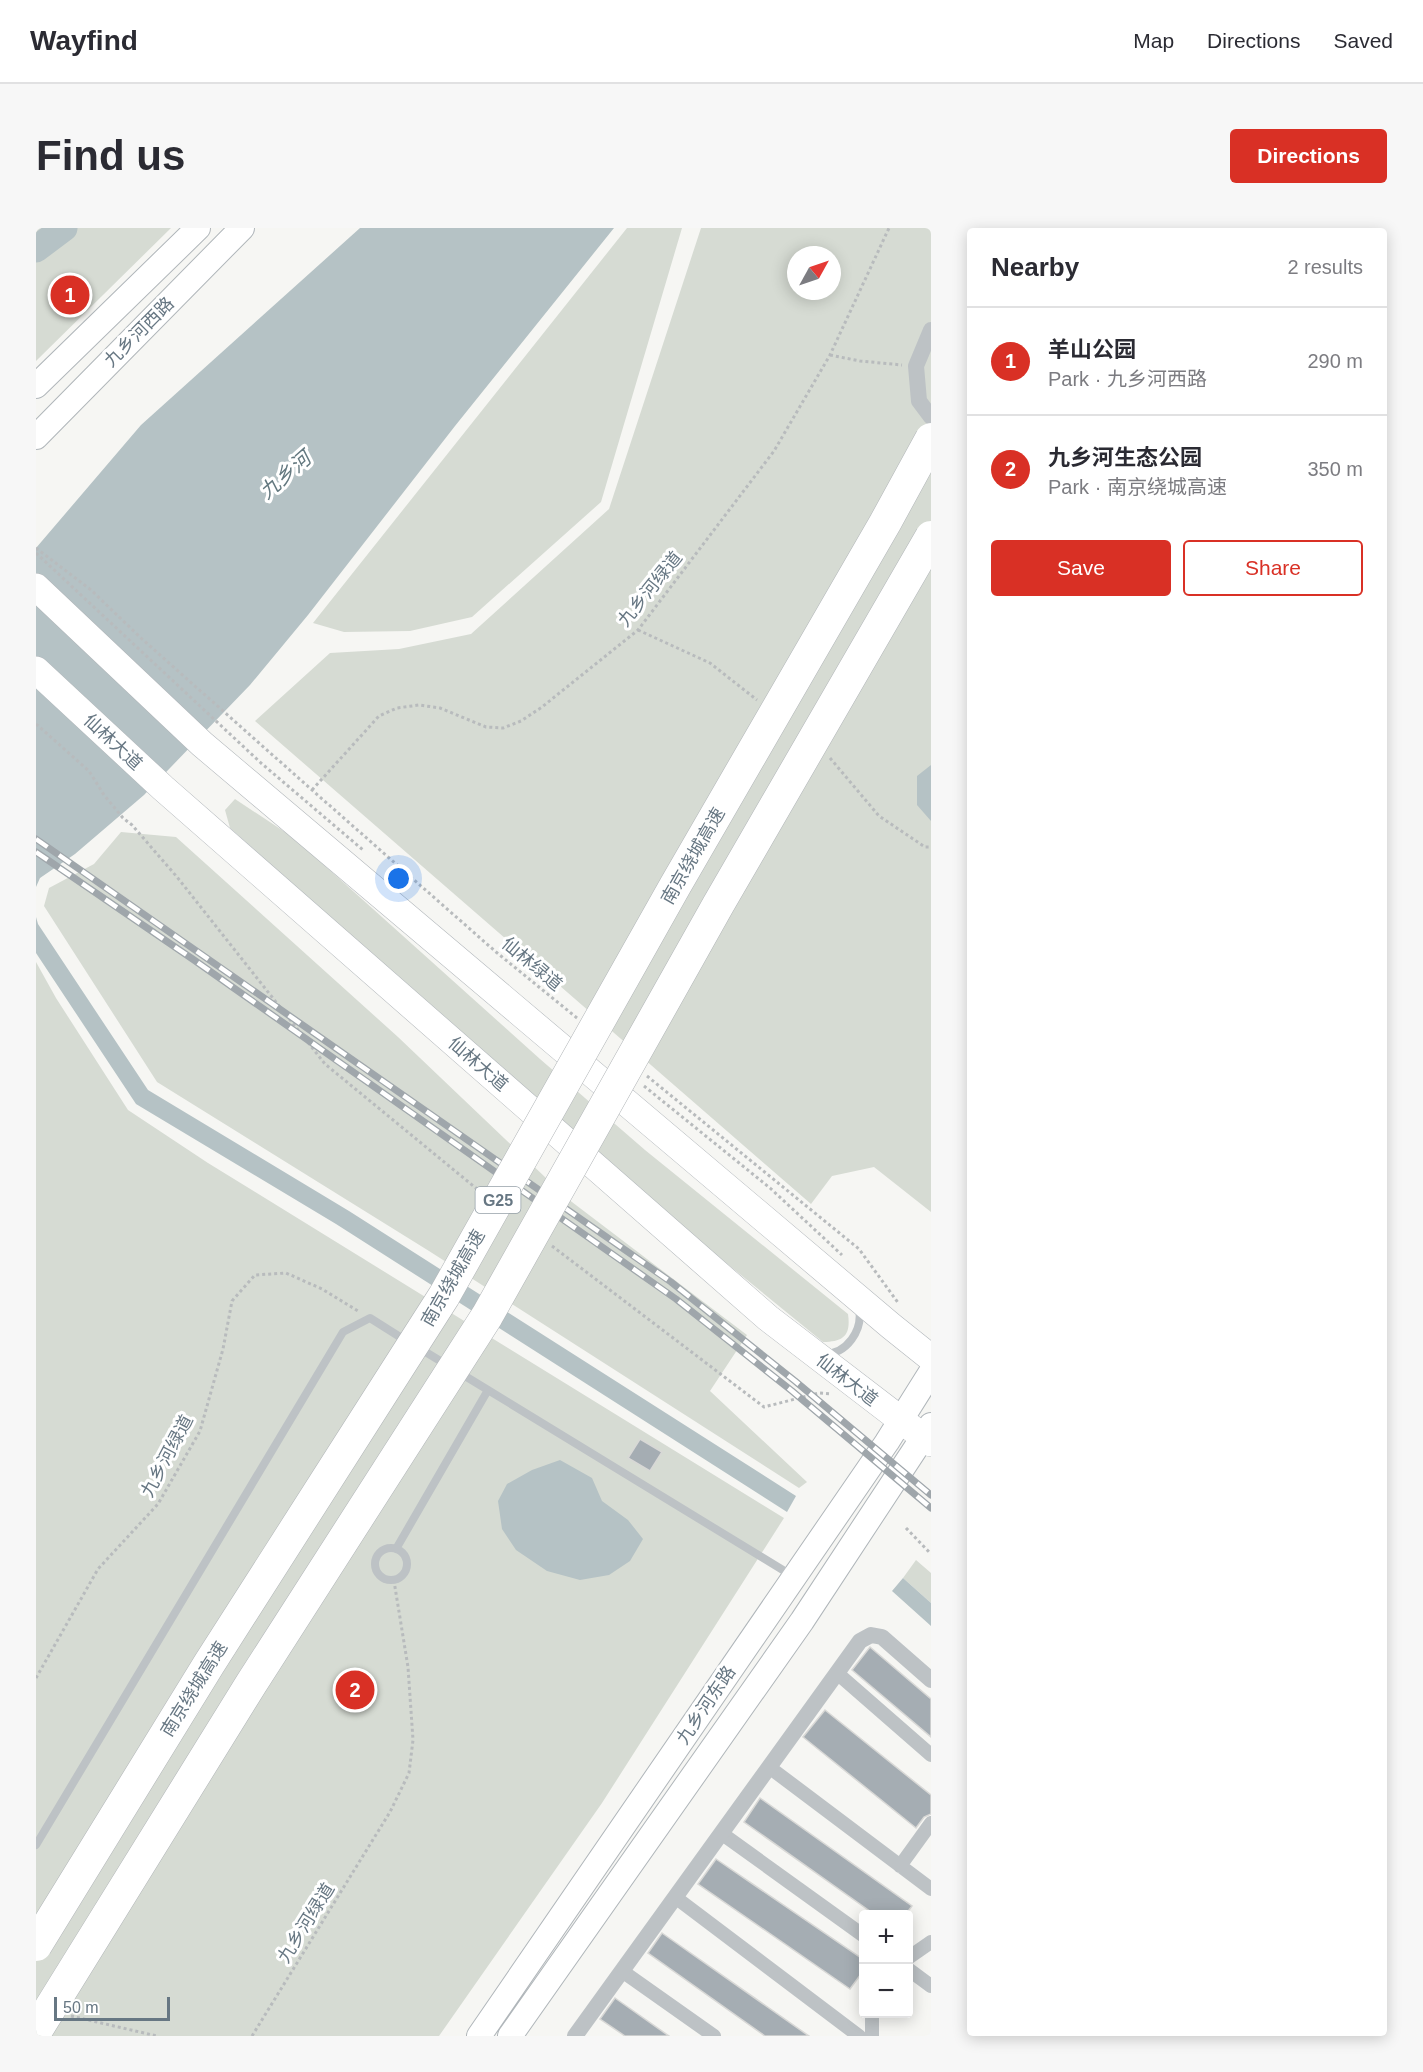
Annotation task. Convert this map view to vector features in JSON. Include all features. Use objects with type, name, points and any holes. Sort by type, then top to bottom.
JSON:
[{"type":"highway","name":"南京绕城高速","points":[[36,1945],[209,1664],[444,1296],[931,439]]},
{"type":"highway","name":"G25","points":[[36,2031],[257,1674],[487,1316],[718,905],[931,537]]},
{"type":"main road","name":"九乡河西路","points":[[36,386],[198,228]]},
{"type":"main road","name":"九乡河西路","points":[[36,437],[242,228]]},
{"type":"main road","points":[[36,587],[202,744],[931,1358]]},
{"type":"main road","name":"仙林大道","points":[[36,670],[163,788],[768,1318],[901,1421],[929,1435]]},
{"type":"main road","name":"九乡河东路","points":[[479,2036],[901,1421],[931,1372]]},
{"type":"main road","name":"九乡河东路","points":[[510,2036],[802,1621],[929,1435]]},
{"type":"street","points":[[931,330],[916,366],[919,401],[931,417]]},
{"type":"street","points":[[575,2036],[860,1641],[871,1635],[882,1637],[931,1680]]},
{"type":"street","points":[[837,1673],[931,1755]]},
{"type":"street","points":[[769,1767],[931,1889]]},
{"type":"street","points":[[900,1866],[931,1823]]},
{"type":"street","points":[[721,1833],[859,1932]]},
{"type":"street","points":[[675,1897],[859,2036]]},
{"type":"street","points":[[913,1955],[931,1942]]},
{"type":"street","points":[[622,1971],[714,2036]]},
{"type":"street","points":[[913,1972],[931,1986]]},
{"type":"street","points":[[872,2018],[872,2036]]},
{"type":"lane","points":[[812,1353],[834,1353],[855,1335],[860,1326],[861,1317],[854,1294]]},
{"type":"lane","points":[[36,1845],[342,1332],[370,1318],[794,1577]]},
{"type":"lane","points":[[396,1549],[488,1390]]},
{"type":"lane","points":[[385,1549],[396,1549],[404,1556],[407,1566],[403,1575],[394,1581],[388,1581],[375,1571],[374,1560],[385,1549]]},
{"type":"path","name":"九乡河绿道","points":[[312,790],[379,716],[397,708],[418,705],[440,708],[486,727],[503,728],[521,721],[542,707],[638,630],[774,451],[830,356],[889,228]]},
{"type":"path","points":[[830,356],[916,366]]},
{"type":"path","name":"仙林绿道","points":[[36,548],[91,590],[142,639],[312,790],[496,952],[579,1020]]},
{"type":"path","points":[[36,554],[261,763],[370,856]]},
{"type":"path","points":[[36,724],[89,771],[104,795],[177,877],[325,1064],[479,1191]]},
{"type":"path","points":[[643,1073],[859,1250],[903,1310],[887,1295]]},
{"type":"path","points":[[642,1084],[770,1188],[846,1259]]},
{"type":"path","points":[[546,1241],[764,1407],[819,1394],[833,1394]]},
{"type":"path","name":"九乡河绿道","points":[[36,1678],[98,1569],[158,1504],[200,1431],[223,1349],[232,1301],[255,1275],[286,1273],[322,1289],[370,1318]]},
{"type":"path","points":[[906,1528],[931,1554]]},
{"type":"path","name":"九乡河绿道","points":[[252,2036],[390,1812],[409,1773],[413,1740],[408,1667],[394,1581]]},
{"type":"path","points":[[63,2011],[71,2016],[157,2036]]},
{"type":"shaded area","points":[[36,228],[171,228],[36,361]]},
{"type":"shaded area","points":[[627,228],[682,228],[601,502],[472,617],[410,631],[344,632],[313,623]]},
{"type":"shaded area","points":[[701,228],[931,228],[931,1212],[874,1167],[832,1176],[811,1204],[255,721],[330,653],[399,649],[471,634],[609,509]]},
{"type":"shaded area","points":[[235,799],[294,838],[645,1150],[848,1314],[848,1327],[844,1336],[836,1341],[823,1342],[622,1178],[230,828],[225,810]]},
{"type":"shaded area","points":[[121,832],[176,837],[398,1037],[568,1199],[747,1335],[710,1391],[807,1482],[799,1488],[429,1251],[157,1082],[44,906],[49,888],[94,864]]},
{"type":"shaded area","points":[[36,962],[56,998],[128,1110],[208,1163],[784,1518],[602,1803],[439,2036],[36,2036]]},
{"type":"shaded area","points":[[916,1560],[931,1573],[931,1603],[903,1578]]},
{"type":"water","name":"九乡河","points":[[360,228],[614,228],[250,685],[144,795],[75,854],[40,878],[36,887],[36,548],[141,425]]},
{"type":"water","points":[[931,765],[931,821],[917,805],[917,776]]},
{"type":"water","points":[[36,917],[38,924],[148,1090],[349,1211],[796,1496],[787,1512],[336,1224],[136,1104],[36,953]]},
{"type":"water","points":[[560,1460],[592,1478],[602,1501],[628,1520],[643,1539],[630,1561],[609,1575],[580,1580],[547,1571],[516,1550],[502,1529],[498,1501],[507,1484],[532,1470]]},
{"type":"water","points":[[903,1578],[931,1603],[931,1626],[892,1591]]},
{"type":"building","points":[[640,1439],[662,1452],[650,1471],[628,1458]]},
{"type":"building","points":[[870,1647],[931,1699],[931,1737],[852,1670]]},
{"type":"building","points":[[825,1710],[931,1795],[931,1814],[924,1817],[916,1828],[803,1737]]},
{"type":"building","points":[[760,1798],[912,1906],[909,1910],[868,1910],[744,1822]]},
{"type":"building","points":[[716,1859],[859,1957],[859,1977],[850,1989],[698,1884]]},
{"type":"building","points":[[662,1933],[809,2036],[765,2036],[648,1953]]},
{"type":"building","points":[[615,1998],[669,2036],[625,2036],[600,2019]]},
{"type":"waterway","points":[[36,249],[64,228]]},
{"type":"railway","points":[[36,839],[671,1282],[795,1381],[931,1495]]},
{"type":"railway","points":[[36,852],[194,960],[676,1299],[792,1391],[931,1508]]},
{"type":"place","name":"羊山公园","points":[[70,295]]},
{"type":"place","name":"九乡河生态公园","points":[[355,1690]]}]
